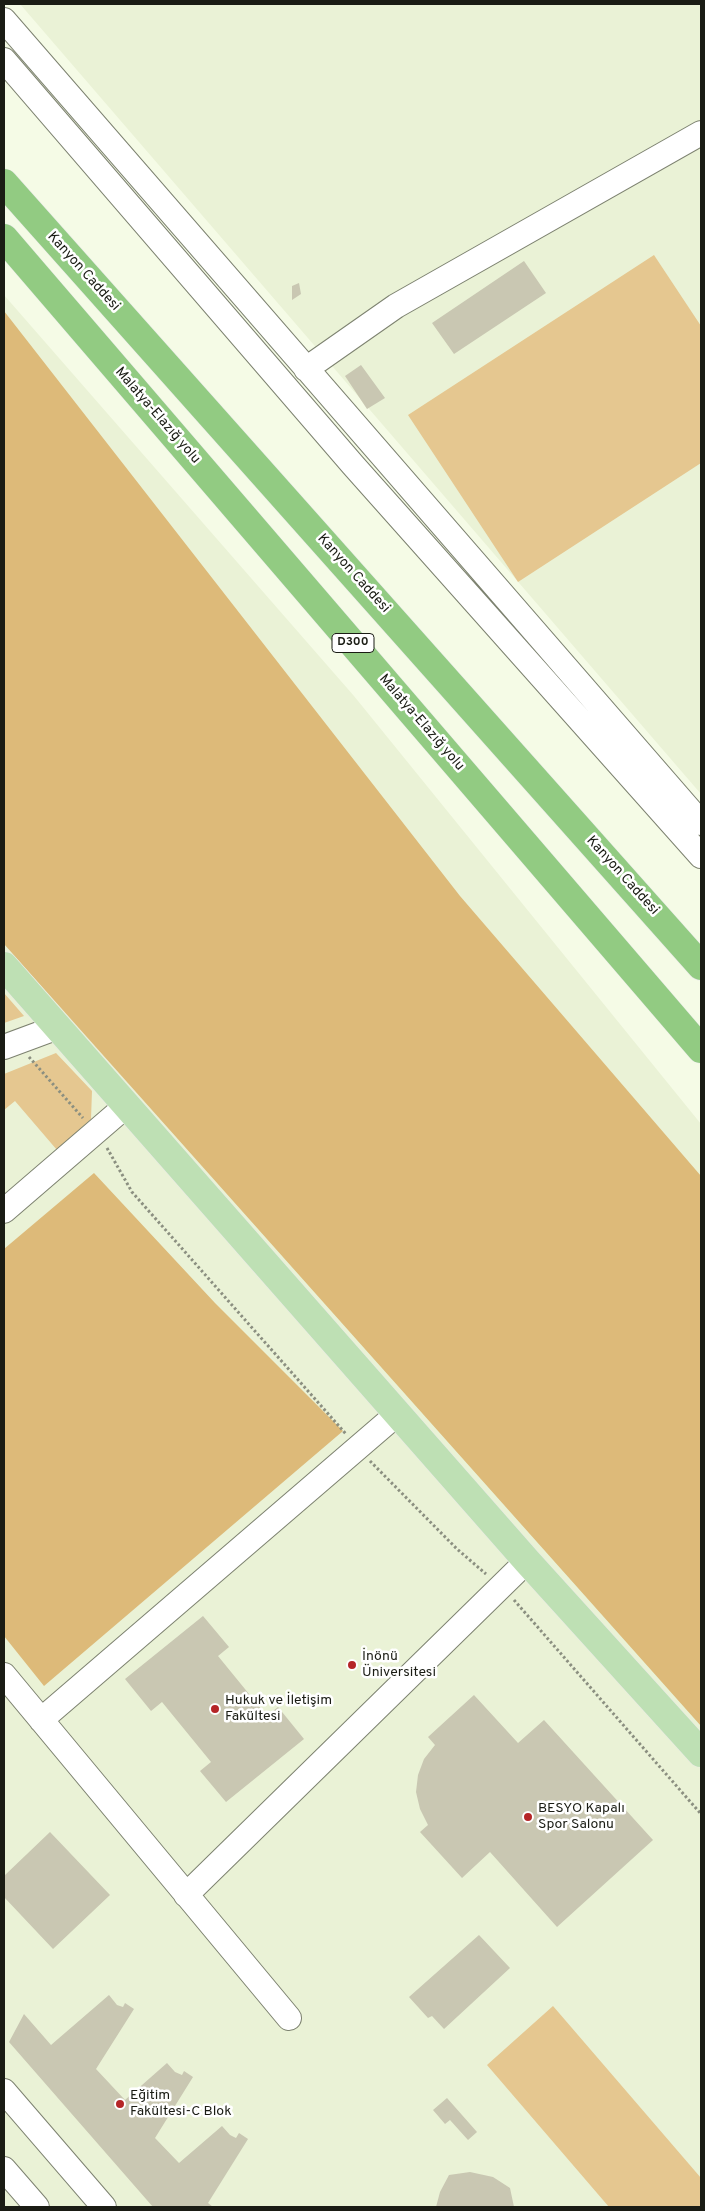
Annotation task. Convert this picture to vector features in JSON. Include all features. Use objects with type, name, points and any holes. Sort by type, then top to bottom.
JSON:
[{"type":"highway","name":"Kanyon Caddesi","points":[[4,183],[701,965]]},
{"type":"highway","name":"Malatya-Elazığ yolu","points":[[4,238],[701,1049]]},
{"type":"main road","points":[[4,966],[527,1561],[701,1753]]},
{"type":"street","points":[[4,20],[701,823]]},
{"type":"street","points":[[4,60],[353,465],[701,856]]},
{"type":"street","points":[[306,369],[396,306],[701,133]]},
{"type":"street","points":[[10,1044],[58,1027]]},
{"type":"street","points":[[4,1211],[127,1105]]},
{"type":"street","points":[[41,1720],[397,1414]]},
{"type":"street","points":[[186,1895],[527,1561]]},
{"type":"street","points":[[4,1675],[289,2018]]},
{"type":"street","points":[[4,2091],[104,2207]]},
{"type":"street","points":[[4,2168],[37,2207]]},
{"type":"path","points":[[10,1044],[96,1132],[104,1142],[132,1192],[358,1448],[457,1549],[500,1587],[701,1814]]},
{"type":"shaded area","points":[[20,4],[701,4],[701,794]]},
{"type":"shaded area","points":[[654,255],[701,326],[701,463],[518,582],[408,415]]},
{"type":"shaded area","name":"İnönü Üniversitesi","points":[[4,295],[354,696],[701,1124],[701,2207],[4,2207]]},
{"type":"shaded area","points":[[4,311],[460,896],[701,1176],[701,1726],[4,944]]},
{"type":"shaded area","points":[[4,993],[24,1016],[4,1023]]},
{"type":"shaded area","points":[[56,1053],[92,1091],[91,1119],[57,1150],[15,1101],[4,1110],[4,1074]]},
{"type":"shaded area","points":[[94,1173],[215,1303],[343,1431],[44,1686],[4,1636],[4,1249]]},
{"type":"shaded area","points":[[553,2006],[701,2178],[701,2207],[609,2207],[487,2065]]},
{"type":"building","points":[[524,261],[546,293],[454,354],[432,323]]},
{"type":"building","points":[[299,283],[301,294],[292,300],[292,286]]},
{"type":"building","points":[[361,365],[385,398],[367,409],[345,376]]},
{"type":"building","name":"Hukuk ve İletişim Fakültesi","points":[[203,1616],[229,1647],[218,1656],[267,1716],[278,1707],[304,1739],[226,1802],[200,1771],[211,1762],[162,1702],[151,1711],[125,1679]]},
{"type":"building","name":"BESYO Kapalı Spor Salonu","points":[[474,1695],[518,1743],[544,1720],[653,1840],[557,1927],[490,1852],[462,1878],[420,1832],[428,1825],[420,1809],[416,1792],[418,1775],[424,1759],[435,1745],[428,1737]]},
{"type":"building","points":[[50,1832],[110,1895],[53,1949],[4,1897],[4,1876]]},
{"type":"building","points":[[479,1935],[510,1968],[444,2029],[432,2016],[428,2018],[409,1997]]},
{"type":"building","name":"Eğitim Fakültesi-C Blok","points":[[109,1995],[117,2005],[123,2007],[125,2003],[134,2009],[96,2069],[125,2100],[167,2063],[175,2072],[182,2075],[184,2071],[193,2077],[155,2138],[179,2163],[222,2126],[230,2135],[236,2138],[239,2133],[248,2139],[208,2203],[213,2207],[153,2207],[9,2042],[24,2014],[51,2045]]},
{"type":"building","points":[[447,2098],[477,2132],[468,2140],[450,2120],[445,2124],[433,2110]]},
{"type":"building","points":[[470,2172],[493,2177],[510,2188],[514,2207],[436,2207],[440,2192],[449,2175]]},
{"type":"place","name":"İnönü Üniversitesi","points":[[352,1665]]},
{"type":"place","name":"Hukuk ve İletişim Fakültesi","points":[[215,1709]]},
{"type":"place","name":"BESYO Kapalı Spor Salonu","points":[[528,1817]]},
{"type":"place","name":"Eğitim Fakültesi-C Blok","points":[[120,2104]]}]
